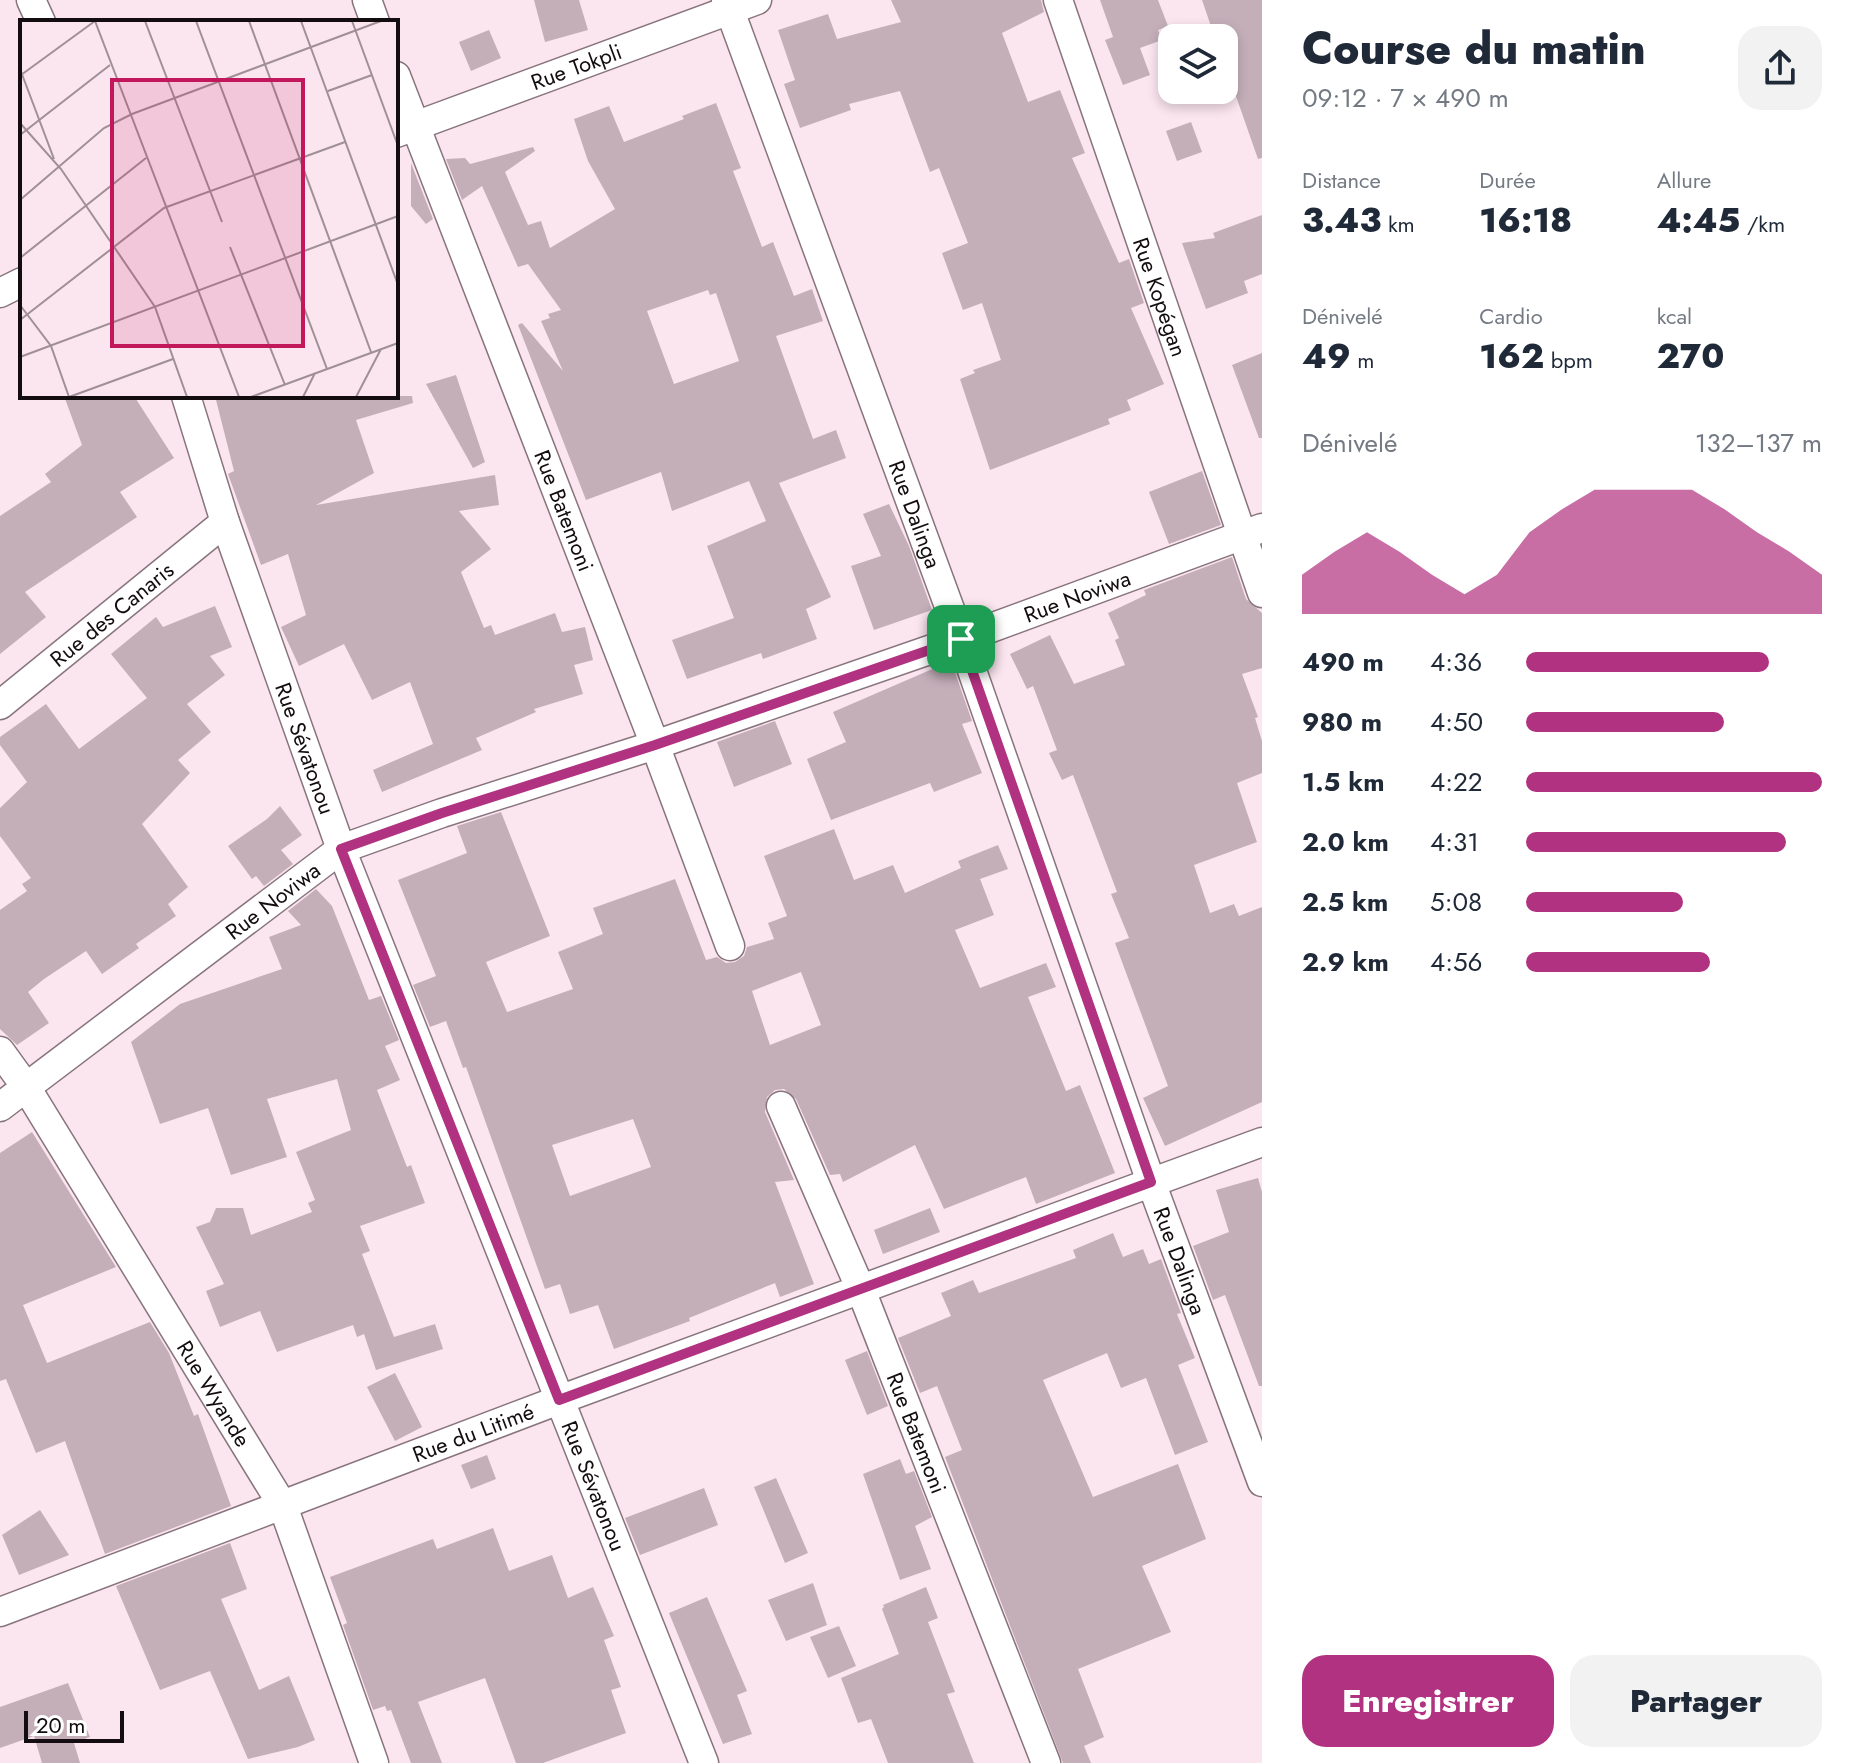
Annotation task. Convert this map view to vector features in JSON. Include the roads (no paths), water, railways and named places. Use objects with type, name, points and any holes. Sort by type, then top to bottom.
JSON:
[{"type":"street","points":[[31,0],[40,20]]},
{"type":"street","points":[[367,0],[374,20]]},
{"type":"street","name":"Rue Tokpli","points":[[406,130],[728,5],[757,0]]},
{"type":"street","name":"Rue Kopégan","points":[[1058,0],[1252,532],[1262,593]]},
{"type":"street","name":"Rue Dalinga","points":[[728,5],[961,639],[1151,1182],[1262,1482]]},
{"type":"street","name":"Rue Batemoni","points":[[398,87],[406,130],[655,745],[730,946]]},
{"type":"street","points":[[0,293],[20,283]]},
{"type":"street","name":"Rue Sévatonou","points":[[187,398],[225,522],[341,849],[704,1763]]},
{"type":"street","name":"Rue des Canaris","points":[[0,705],[225,522]]},
{"type":"street","name":"Rue Noviwa","points":[[0,1107],[341,849],[961,639],[1252,532]]},
{"type":"street","name":"Rue Wyande","points":[[0,1051],[26,1087],[283,1506],[374,1763]]},
{"type":"street","name":"Rue Batemoni","points":[[781,1106],[861,1290],[1046,1763]]},
{"type":"street","name":"Rue du Litimé","points":[[0,1612],[559,1400],[1262,1142]]}]
